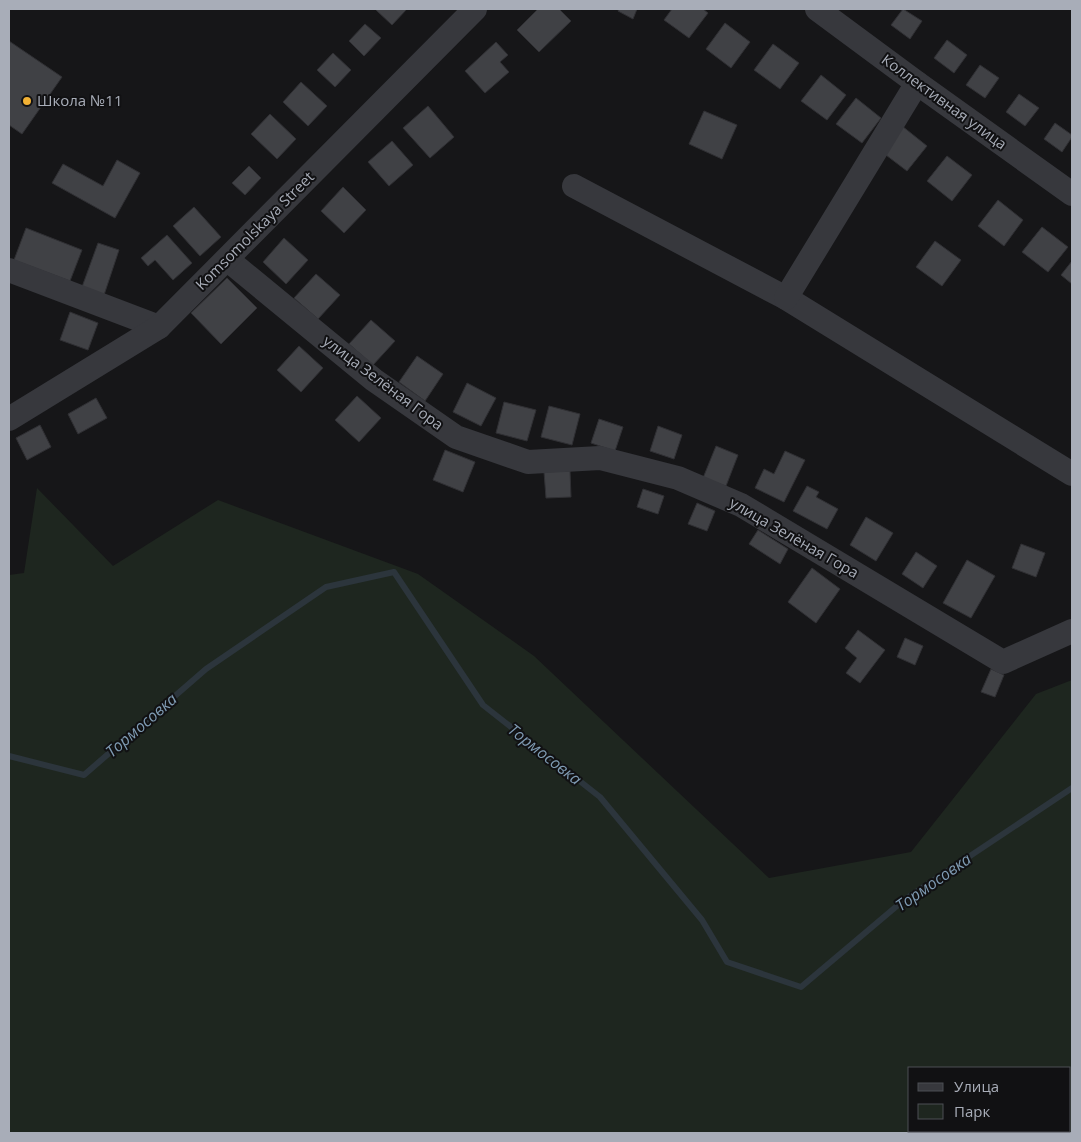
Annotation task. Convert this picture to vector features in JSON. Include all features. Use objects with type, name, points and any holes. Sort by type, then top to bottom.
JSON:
[{"type":"street","name":"Komsomolskaya Street","points":[[9,419],[159,328],[475,9]]},
{"type":"street","name":"Коллективная улица","points":[[817,9],[917,84],[1072,194]]},
{"type":"street","points":[[786,298],[917,84]]},
{"type":"street","points":[[574,186],[786,298],[1072,474]]},
{"type":"street","name":"улица Зелёная Гора","points":[[228,260],[374,380],[456,437],[528,462],[600,458],[678,478],[741,505],[1003,662],[1072,631]]},
{"type":"street","points":[[9,270],[159,328]]},
{"type":"green space","points":[[37,488],[113,566],[218,500],[418,574],[534,656],[769,878],[911,852],[1036,694],[1072,680],[1072,1133],[9,1133],[9,575],[24,573]]},
{"type":"building","points":[[377,9],[407,9],[392,25]]},
{"type":"building","points":[[538,9],[559,9],[571,21],[539,52],[517,30]]},
{"type":"building","points":[[619,9],[637,9],[633,19],[618,11]]},
{"type":"building","points":[[672,9],[703,9],[708,13],[689,38],[664,20]]},
{"type":"building","points":[[903,9],[922,21],[910,39],[891,25]]},
{"type":"building","points":[[725,23],[750,42],[731,68],[706,49]]},
{"type":"building","points":[[365,24],[381,38],[364,56],[349,41]]},
{"type":"building","points":[[947,40],[967,55],[954,73],[934,58]]},
{"type":"building","name":"Школа №11","points":[[9,41],[62,77],[22,134],[9,125]]},
{"type":"building","points":[[496,42],[508,55],[500,62],[509,72],[485,93],[465,71]]},
{"type":"building","points":[[773,44],[799,63],[780,89],[754,70]]},
{"type":"building","points":[[333,53],[351,70],[335,87],[317,70]]},
{"type":"building","points":[[980,65],[999,78],[985,98],[966,85]]},
{"type":"building","points":[[821,75],[846,95],[827,120],[801,101]]},
{"type":"building","points":[[301,82],[327,106],[308,126],[283,102]]},
{"type":"building","points":[[1019,94],[1039,108],[1025,126],[1006,112]]},
{"type":"building","points":[[856,98],[881,118],[862,143],[836,124]]},
{"type":"building","points":[[428,106],[454,137],[430,158],[403,128]]},
{"type":"building","points":[[704,111],[737,125],[722,159],[689,144]]},
{"type":"building","points":[[270,114],[296,139],[277,159],[251,134]]},
{"type":"building","points":[[1055,123],[1072,135],[1062,152],[1044,139]]},
{"type":"building","points":[[902,126],[927,146],[907,171],[882,152]]},
{"type":"building","points":[[392,141],[413,165],[389,186],[368,162]]},
{"type":"building","points":[[947,156],[972,175],[952,201],[927,181]]},
{"type":"building","points":[[117,160],[140,173],[115,218],[52,183],[63,164],[103,186]]},
{"type":"building","points":[[249,166],[261,178],[245,195],[232,183]]},
{"type":"building","points":[[343,187],[366,210],[344,233],[321,211]]},
{"type":"building","points":[[998,200],[1023,220],[1004,246],[978,226]]},
{"type":"building","points":[[194,207],[221,237],[200,256],[173,226]]},
{"type":"building","points":[[1042,227],[1068,247],[1048,272],[1022,252]]},
{"type":"building","points":[[26,228],[82,250],[70,281],[14,260]]},
{"type":"building","points":[[167,235],[192,263],[173,280],[155,260],[148,266],[141,258]]},
{"type":"building","points":[[284,238],[308,260],[286,284],[263,262]]},
{"type":"building","points":[[935,241],[961,260],[942,286],[916,267]]},
{"type":"building","points":[[98,243],[119,250],[104,295],[82,287]]},
{"type":"building","points":[[1072,261],[1072,284],[1061,275]]},
{"type":"building","points":[[316,274],[340,295],[318,319],[294,298]]},
{"type":"building","points":[[227,278],[257,308],[221,344],[191,313]]},
{"type":"building","points":[[70,312],[98,323],[88,350],[60,340]]},
{"type":"building","points":[[371,320],[395,341],[373,365],[349,344]]},
{"type":"building","points":[[299,346],[323,368],[301,392],[277,370]]},
{"type":"building","points":[[417,356],[443,374],[425,401],[399,382]]},
{"type":"building","points":[[467,383],[496,398],[481,426],[453,412]]},
{"type":"building","points":[[357,396],[381,418],[359,442],[335,420]]},
{"type":"building","points":[[96,398],[107,418],[78,434],[68,414]]},
{"type":"building","points":[[504,402],[536,410],[527,441],[496,433]]},
{"type":"building","points":[[549,406],[580,414],[572,445],[541,437]]},
{"type":"building","points":[[599,419],[623,427],[615,451],[591,443]]},
{"type":"building","points":[[40,425],[51,447],[27,460],[16,438]]},
{"type":"building","points":[[658,426],[682,435],[674,459],[650,451]]},
{"type":"building","points":[[716,446],[738,455],[726,486],[703,478]]},
{"type":"building","points":[[445,450],[475,462],[463,492],[433,480]]},
{"type":"building","points":[[785,451],[805,460],[784,502],[755,488],[764,469],[774,474]]},
{"type":"building","points":[[570,471],[571,497],[546,498],[544,472]]},
{"type":"building","points":[[807,486],[819,492],[816,497],[838,509],[827,529],[793,511]]},
{"type":"building","points":[[643,489],[664,496],[658,514],[637,507]]},
{"type":"building","points":[[697,503],[715,511],[707,531],[688,524]]},
{"type":"building","points":[[866,517],[893,533],[876,561],[850,545]]},
{"type":"building","points":[[758,530],[788,549],[780,564],[749,544]]},
{"type":"building","points":[[1021,544],[1045,553],[1036,577],[1012,568]]},
{"type":"building","points":[[916,552],[937,566],[923,588],[902,574]]},
{"type":"building","points":[[967,560],[995,576],[971,618],[943,603]]},
{"type":"building","points":[[812,568],[840,589],[816,623],[788,602]]},
{"type":"building","points":[[858,630],[885,650],[860,683],[846,673],[857,658],[845,648]]},
{"type":"building","points":[[905,638],[923,646],[915,665],[897,657]]},
{"type":"building","points":[[991,669],[1004,675],[995,697],[981,692]]},
{"type":"waterway","name":"Тормосовка","points":[[9,756],[84,775],[206,669],[326,587],[394,572],[483,705],[600,797],[702,920],[727,962],[801,987],[904,900],[1072,788]]},
{"type":"place","name":"Школа №11","points":[[27,101]]}]
